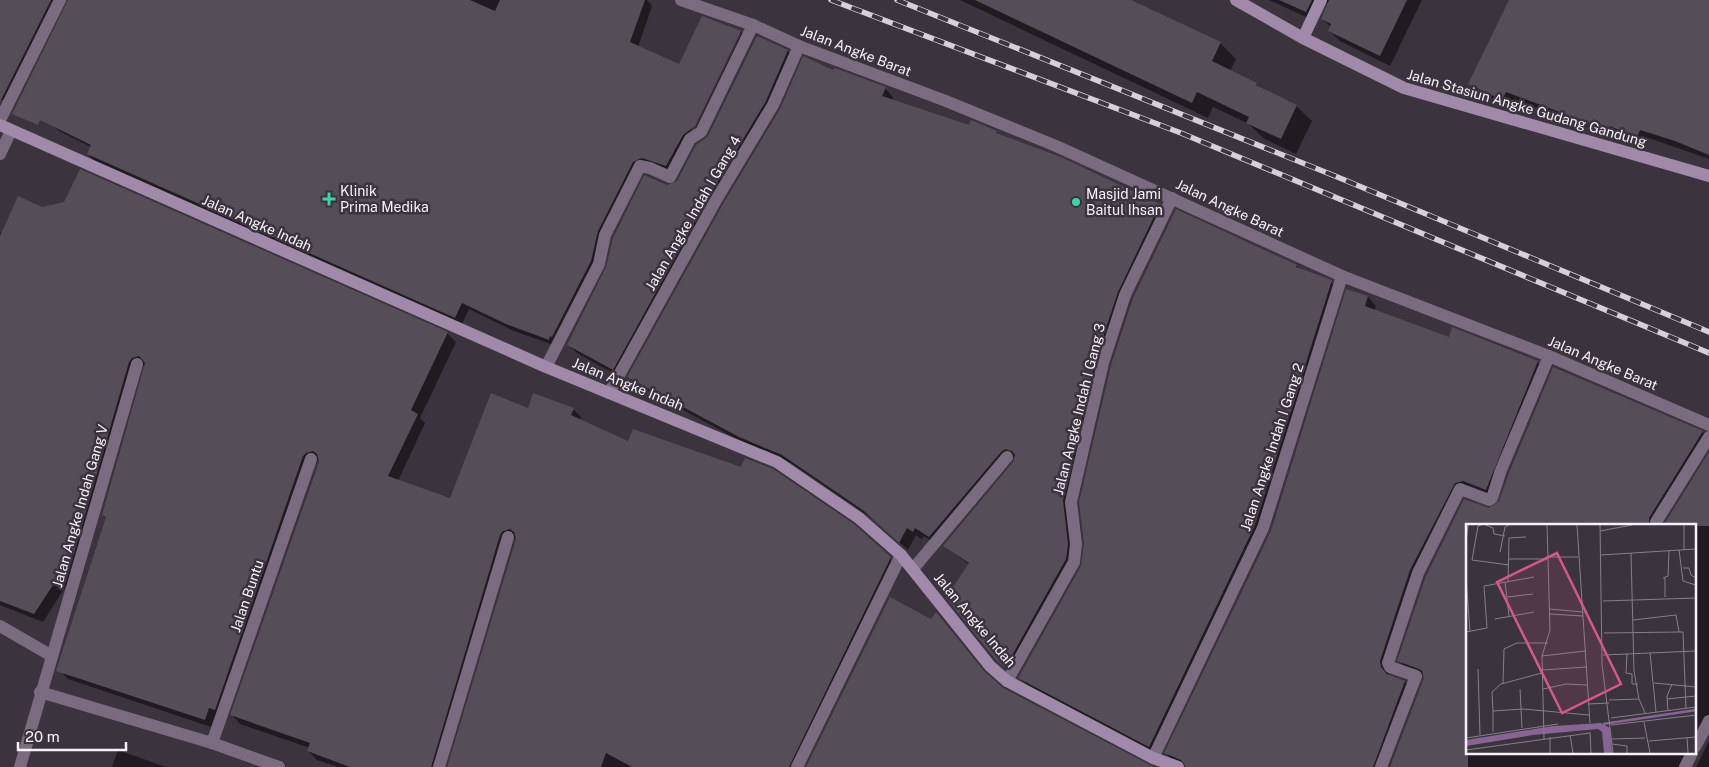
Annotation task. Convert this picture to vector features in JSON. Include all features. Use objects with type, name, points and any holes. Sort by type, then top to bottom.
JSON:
[{"type":"street","points":[[0,120],[60,0]]},
{"type":"street","name":"Jalan Angke Barat","points":[[681,0],[754,25],[799,46],[946,101],[1056,146],[1342,276],[1549,356],[1709,424]]},
{"type":"street","name":"Jalan Stasiun Angke Gudang Gandung","points":[[1236,0],[1303,38],[1404,88],[1709,176]]},
{"type":"street","points":[[1303,38],[1321,0]]},
{"type":"street","points":[[546,367],[598,264],[606,236],[640,166],[650,168],[670,177],[690,139],[701,132],[754,25]]},
{"type":"street","name":"Jalan Angke Indah I Gang 4","points":[[608,393],[772,105],[799,46]]},
{"type":"street","points":[[0,154],[6,128]]},
{"type":"street","name":"Jalan Angke Indah","points":[[6,128],[546,367],[777,462],[859,518],[901,555],[990,666],[1007,681],[1153,758],[1178,767]]},
{"type":"street","name":"Jalan Angke Indah I Gang 3","points":[[1007,681],[1074,562],[1076,544],[1071,502],[1103,363],[1124,295],[1172,198]]},
{"type":"street","name":"Jalan Angke Indah I Gang 2","points":[[1153,758],[1263,528],[1342,276]]},
{"type":"street","points":[[1381,767],[1416,676],[1390,667],[1388,663],[1418,572],[1460,489],[1490,500],[1492,498],[1501,470],[1549,356]]},
{"type":"street","name":"Jalan Angke Indah Gang V","points":[[20,767],[40,692],[137,364]]},
{"type":"street","points":[[1656,522],[1709,437]]},
{"type":"street","points":[[913,569],[1007,457]]},
{"type":"street","name":"Jalan Buntu","points":[[212,743],[311,460]]},
{"type":"street","points":[[439,767],[508,537]]},
{"type":"street","points":[[797,767],[901,555]]},
{"type":"street","points":[[0,626],[52,656]]},
{"type":"street","points":[[40,692],[212,743],[278,767]]},
{"type":"street","points":[[1696,745],[1709,721]]},
{"type":"street","points":[[1685,767],[1692,754]]},
{"type":"building","points":[[0,0],[51,0],[0,102]]},
{"type":"building","points":[[68,0],[470,0],[495,11],[500,0],[645,0],[630,42],[679,64],[702,16],[741,31],[695,126],[683,135],[666,166],[642,158],[633,162],[598,231],[591,261],[549,340],[506,324],[462,303],[455,318],[87,154],[91,145],[40,120],[38,125],[12,114]]},
{"type":"building","points":[[975,0],[1131,0],[1221,42],[1212,61],[1297,105],[1281,139],[1246,123],[1249,117],[1197,92],[1192,103]]},
{"type":"building","points":[[1279,0],[1312,0],[1306,12]]},
{"type":"building","points":[[1329,0],[1407,0],[1380,56],[1328,31],[1331,24],[1321,19]]},
{"type":"building","points":[[1509,0],[1709,0],[1709,155],[1675,141],[1640,130],[1637,138],[1610,126],[1608,130],[1506,92],[1502,100],[1468,84]]},
{"type":"building","points":[[757,36],[788,50],[766,101],[709,196],[613,370],[567,345],[606,267],[613,238],[644,175],[667,185],[677,181],[696,145],[708,136]]},
{"type":"building","points":[[803,56],[833,70],[835,68],[886,87],[882,96],[969,125],[971,120],[997,131],[996,133],[1061,157],[1160,204],[1118,292],[1095,361],[1063,500],[1068,544],[1066,559],[1005,668],[996,660],[946,598],[969,563],[943,546],[1013,462],[1015,455],[1012,451],[1005,449],[1001,452],[929,537],[915,528],[913,532],[907,528],[899,543],[864,511],[782,455],[739,437],[627,377],[723,204],[780,109]]},
{"type":"building","points":[[80,169],[448,332],[411,410],[418,414],[388,476],[450,498],[491,393],[528,408],[533,393],[574,408],[571,415],[628,441],[633,429],[741,467],[745,458],[773,469],[854,524],[891,557],[789,767],[632,767],[606,753],[601,767],[447,767],[516,539],[514,532],[510,529],[503,531],[500,535],[431,767],[350,767],[307,751],[310,743],[230,715],[319,462],[317,454],[313,451],[303,456],[215,710],[209,708],[205,720],[56,671],[106,517],[102,515],[145,363],[139,356],[132,358],[129,362],[74,553],[34,614],[0,601],[0,236],[18,196],[42,207],[64,202]]},
{"type":"building","points":[[1176,209],[1297,265],[1296,267],[1332,280],[1255,525],[1149,747],[1018,678],[1081,566],[1084,543],[1079,502],[1111,365],[1133,298]]},
{"type":"building","points":[[1346,289],[1368,296],[1365,306],[1449,337],[1452,327],[1538,361],[1486,490],[1463,481],[1455,483],[1410,570],[1380,661],[1381,667],[1387,674],[1405,681],[1373,767],[1186,767],[1181,760],[1164,753],[1271,531]]},
{"type":"building","points":[[1553,367],[1703,431],[1649,518],[1649,524],[1466,524],[1466,754],[1468,754],[1468,767],[1390,767],[1424,678],[1422,671],[1419,669],[1397,661],[1426,576],[1464,499],[1489,508],[1499,501]]},
{"type":"building","points":[[1709,452],[1709,526],[1664,524]]},
{"type":"building","points":[[890,597],[931,619],[936,612],[984,671],[1003,688],[1154,767],[806,767]]},
{"type":"railway","points":[[831,0],[1181,133],[1709,353]]},
{"type":"railway","points":[[897,0],[1335,176],[1709,332]]},
{"type":"place","name":"Klinik Prima Medika","points":[[329,199]]},
{"type":"place","name":"Masjid Jami Baitul Ihsan","points":[[1076,202]]}]
